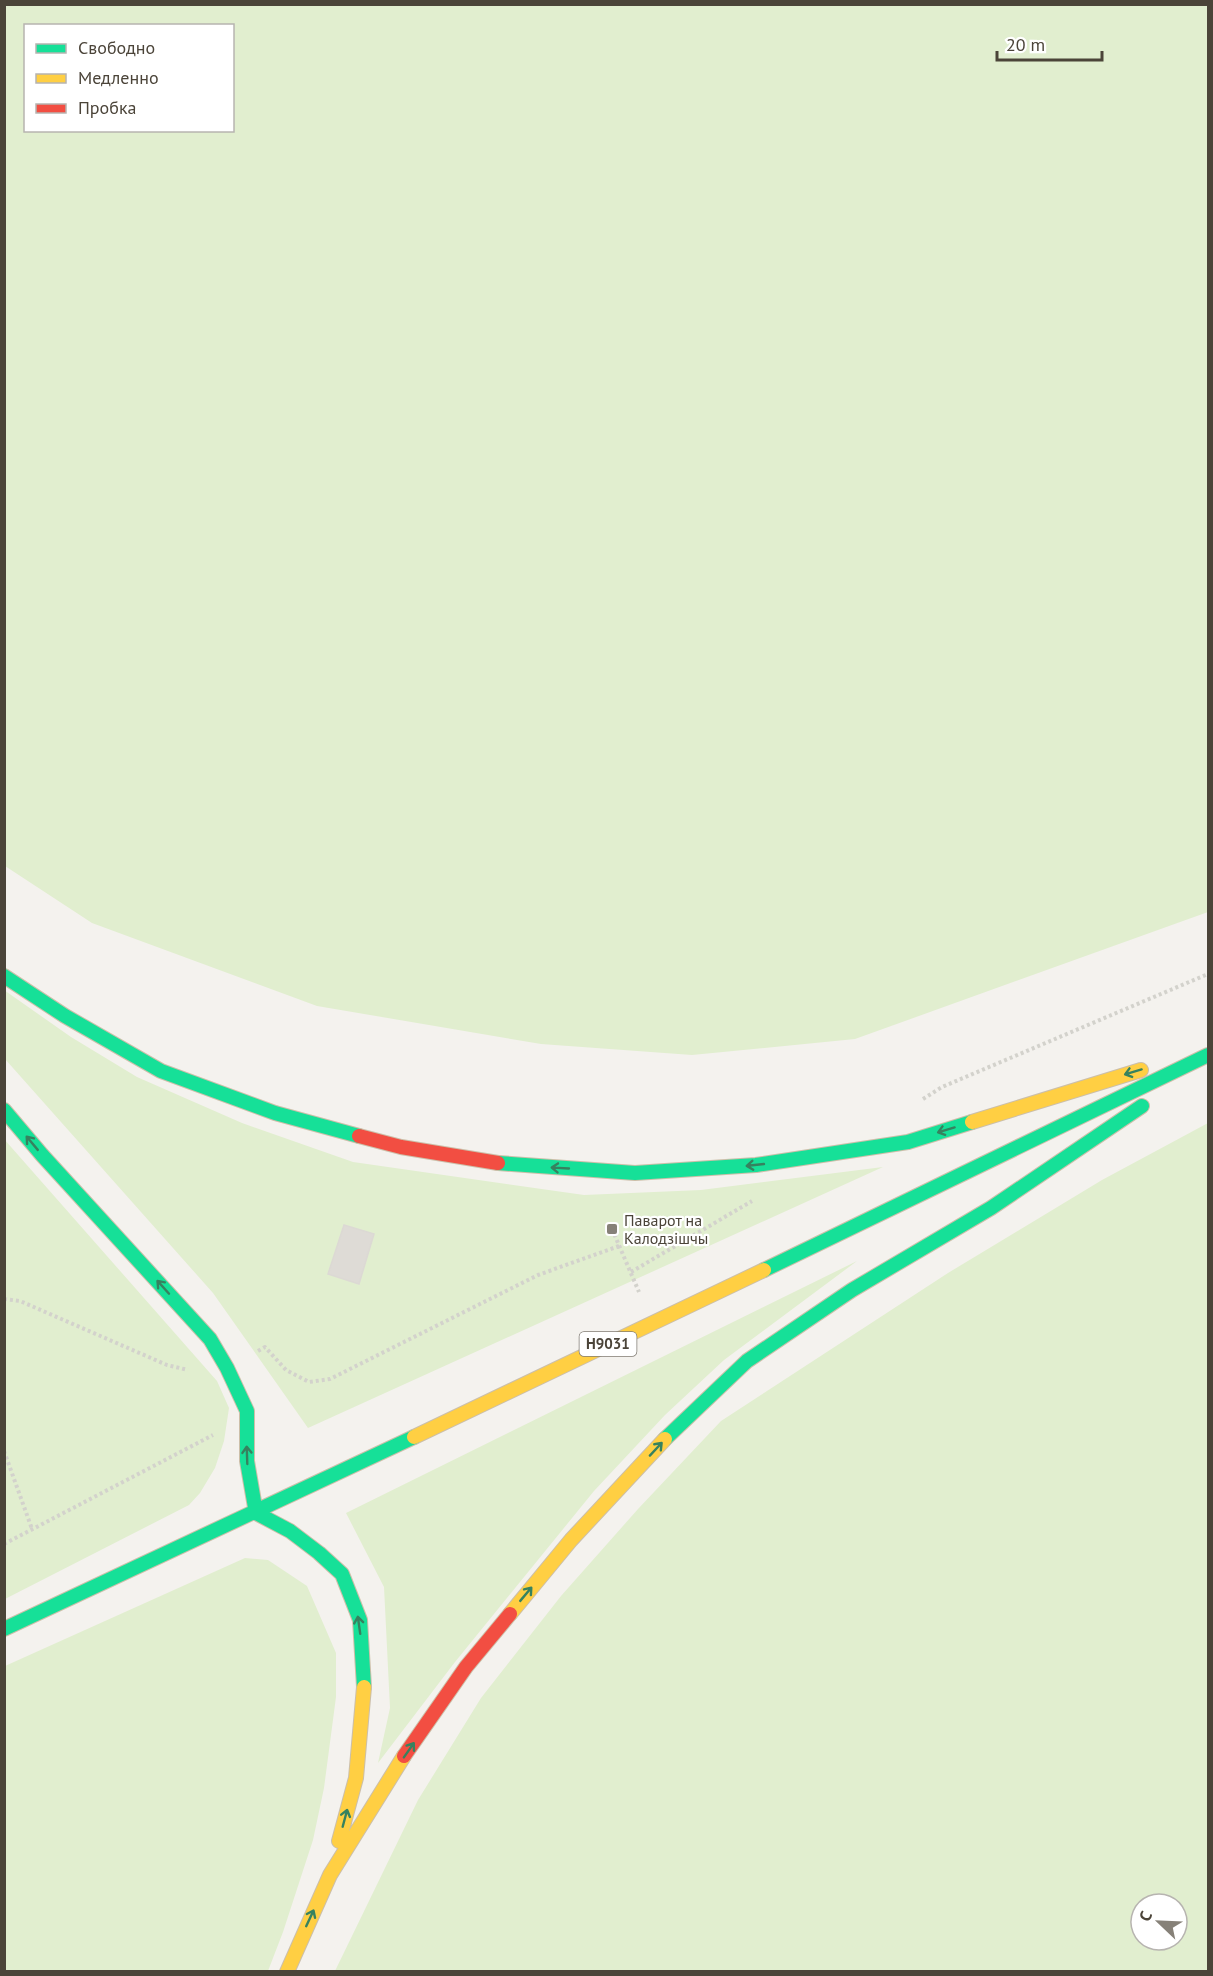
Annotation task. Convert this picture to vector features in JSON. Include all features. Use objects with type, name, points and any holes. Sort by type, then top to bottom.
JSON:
[{"type":"highway","points":[[4,976],[65,1016],[161,1071],[275,1113],[401,1147],[510,1165],[601,1171],[635,1173],[756,1166],[908,1142],[1209,1049]]},
{"type":"highway","name":"Н9031","points":[[4,1629],[256,1513],[1209,1055]]},
{"type":"highway","points":[[287,1971],[330,1875],[403,1758],[466,1667],[571,1540],[680,1423],[747,1361],[852,1290],[991,1208],[1209,1062]]},
{"type":"highway","points":[[4,1110],[42,1155],[210,1339],[227,1368],[247,1411],[247,1461],[256,1513],[290,1531],[342,1574],[360,1620],[364,1691],[356,1778],[330,1875]]},
{"type":"path","points":[[612,1229],[652,1323]]},
{"type":"path","points":[[4,1299],[20,1301],[167,1365],[213,1375],[265,1347],[285,1370],[309,1382],[330,1379],[538,1275],[619,1246]]},
{"type":"path","points":[[4,1544],[216,1433]]},
{"type":"path","points":[[4,1451],[32,1529]]},
{"type":"green space","points":[[4,5],[1208,5],[1208,912],[855,1039],[692,1055],[541,1044],[317,1006],[92,923],[5,866]]},
{"type":"green space","points":[[4,990],[71,1037],[137,1077],[242,1123],[353,1162],[584,1195],[701,1190],[883,1167],[308,1428],[213,1293],[5,1059]]},
{"type":"green space","points":[[1208,1123],[1208,1971],[335,1971],[418,1800],[481,1698],[561,1596],[638,1509],[721,1421],[948,1273],[1102,1180]]},
{"type":"green space","points":[[4,1139],[217,1381],[229,1408],[224,1441],[215,1468],[200,1493],[189,1505],[5,1599]]},
{"type":"green space","points":[[857,1261],[724,1360],[665,1415],[594,1491],[455,1662],[378,1763],[390,1708],[384,1587],[346,1513]]},
{"type":"green space","points":[[245,1558],[268,1560],[307,1586],[336,1653],[336,1697],[324,1788],[313,1840],[268,1971],[5,1971],[5,1666]]},
{"type":"building","points":[[344,1225],[374,1234],[359,1284],[328,1274]]},
{"type":"traffic: fast","points":[[4,976],[65,1016],[161,1071],[275,1113],[359,1136]]},
{"type":"traffic: fast","points":[[764,1270],[1208,1055]]},
{"type":"traffic: fast","points":[[665,1439],[747,1361],[852,1290],[991,1208],[1142,1106]]},
{"type":"traffic: fast","points":[[4,1110],[42,1155],[210,1339],[227,1368],[247,1411],[247,1461],[256,1513],[290,1531],[342,1574],[360,1620],[364,1687]]},
{"type":"traffic: fast","points":[[498,1163],[635,1173],[756,1165],[908,1142],[972,1122]]},
{"type":"traffic: fast","points":[[4,1629],[414,1437]]},
{"type":"traffic: slow","points":[[972,1122],[1141,1070]]},
{"type":"traffic: slow","points":[[414,1437],[764,1270]]},
{"type":"traffic: slow","points":[[510,1614],[571,1540],[665,1439]]},
{"type":"traffic: slow","points":[[339,1841],[356,1778],[364,1687]]},
{"type":"traffic: slow","points":[[287,1972],[330,1875],[404,1756]]},
{"type":"traffic: jam","points":[[359,1136],[401,1147],[498,1163]]},
{"type":"traffic: jam","points":[[404,1756],[466,1667],[510,1614]]},
{"type":"place","name":"Паварот на Калодзішчы","points":[[612,1229]]}]
